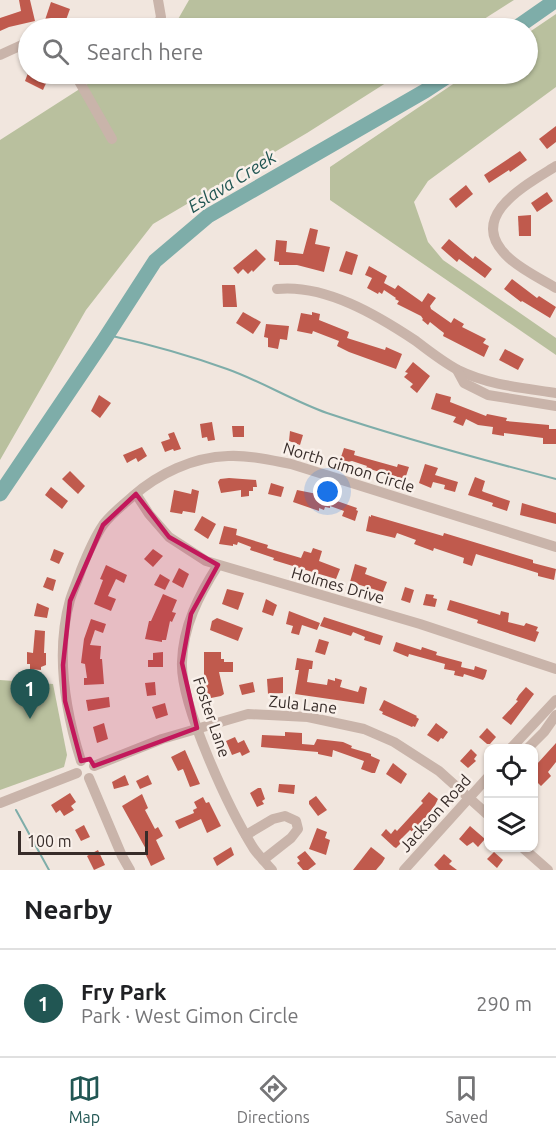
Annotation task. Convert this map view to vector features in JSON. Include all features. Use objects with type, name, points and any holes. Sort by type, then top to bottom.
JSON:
[{"type":"street","points":[[158,0],[161,18]]},
{"type":"street","points":[[0,55],[18,47]]},
{"type":"street","points":[[82,84],[112,139]]},
{"type":"street","points":[[555,287],[509,258],[498,245],[494,235],[495,216],[503,202],[513,193],[556,166]]},
{"type":"street","points":[[277,289],[294,287],[310,289],[333,297],[381,319],[457,370],[497,383],[556,393]]},
{"type":"street","points":[[457,370],[464,383],[488,395],[556,406]]},
{"type":"street","name":"North Gimon Circle","points":[[81,761],[65,701],[63,643],[70,601],[87,554],[103,525],[147,484],[179,467],[210,458],[229,456],[260,458],[291,464],[556,547]]},
{"type":"street","name":"Holmes Drive","points":[[136,494],[149,514],[169,537],[206,561],[420,624],[556,669]]},
{"type":"street","name":"Foster Lane","points":[[218,564],[191,614],[182,663],[183,682],[205,748],[246,835],[272,870]]},
{"type":"street","points":[[515,744],[556,700]]},
{"type":"street","name":"Zula Lane","points":[[94,766],[162,739],[248,714],[285,714],[343,723],[394,742],[422,759],[484,810]]},
{"type":"street","points":[[532,744],[556,716]]},
{"type":"street","points":[[81,761],[88,761],[94,766],[94,773],[89,778],[82,778],[77,773],[77,766],[81,761]]},
{"type":"street","points":[[0,803],[77,773]]},
{"type":"street","points":[[89,778],[130,870]]},
{"type":"street","name":"Jackson Road","points":[[404,870],[484,782]]},
{"type":"street","points":[[246,835],[273,819],[285,816],[296,822],[298,829],[291,838],[263,860]]},
{"type":"street","points":[[528,852],[548,870]]},
{"type":"highlighted area","points":[[136,494],[169,537],[218,565],[191,614],[182,663],[197,728],[94,766],[90,759],[81,761],[65,701],[63,665],[70,601],[103,525]]},
{"type":"green space","points":[[189,0],[514,0],[486,18],[179,18]]},
{"type":"green space","points":[[556,14],[556,87],[428,181],[414,202],[428,242],[443,260],[556,338],[556,355],[330,200],[330,167],[453,84],[538,84],[538,26]]},
{"type":"green space","points":[[87,84],[384,84],[307,133],[153,224],[86,310],[0,460],[0,140]]},
{"type":"green space","points":[[0,680],[53,684],[67,755],[64,767],[0,790]]},
{"type":"building","points":[[19,0],[30,0],[34,18],[18,18],[18,25],[0,31],[0,18],[21,11]]},
{"type":"building","points":[[51,2],[70,9],[67,18],[46,18]]},
{"type":"building","points":[[31,84],[46,84],[43,90]]},
{"type":"building","points":[[556,126],[556,142],[547,149],[539,139]]},
{"type":"building","points":[[520,151],[527,160],[489,183],[484,175]]},
{"type":"building","points":[[466,185],[473,194],[456,208],[449,199]]},
{"type":"building","points":[[547,192],[553,201],[537,212],[531,203]]},
{"type":"building","points":[[531,215],[531,236],[519,236],[518,216]]},
{"type":"building","points":[[310,228],[318,230],[315,244],[330,247],[324,272],[297,265],[279,265],[279,262],[274,261],[276,240],[287,241],[286,252],[303,254]]},
{"type":"building","points":[[449,239],[473,259],[475,256],[492,269],[485,278],[459,259],[457,262],[441,248]]},
{"type":"building","points":[[256,249],[266,259],[253,272],[252,270],[248,274],[243,269],[238,274],[233,268]]},
{"type":"building","points":[[346,251],[358,255],[352,275],[339,271]]},
{"type":"building","points":[[369,266],[387,276],[384,283],[395,289],[398,285],[422,302],[428,293],[436,298],[430,306],[431,309],[451,323],[454,318],[464,324],[462,327],[486,339],[483,343],[489,346],[484,357],[443,336],[444,333],[430,322],[428,325],[421,316],[397,304],[399,301],[384,290],[382,294],[379,292],[378,294],[367,288],[372,278],[365,275]]},
{"type":"building","points":[[512,279],[537,298],[539,296],[556,307],[550,318],[521,302],[504,289]]},
{"type":"building","points":[[222,285],[235,285],[237,307],[223,307]]},
{"type":"building","points":[[243,312],[261,322],[253,334],[236,323]]},
{"type":"building","points":[[312,312],[320,314],[319,320],[349,332],[347,338],[385,350],[386,347],[402,354],[396,369],[349,352],[337,346],[339,341],[313,331],[312,334],[297,331],[301,313],[312,315]]},
{"type":"building","points":[[266,324],[289,326],[287,340],[280,339],[278,349],[268,347],[268,338],[264,337]]},
{"type":"building","points":[[505,349],[524,359],[518,370],[499,360]]},
{"type":"building","points":[[413,362],[430,376],[417,393],[410,387],[413,384],[404,377]]},
{"type":"building","points":[[436,393],[451,397],[450,402],[486,416],[487,414],[507,418],[506,421],[549,425],[549,429],[556,429],[556,444],[543,444],[543,438],[504,433],[504,436],[492,434],[493,427],[478,425],[466,419],[463,426],[453,422],[456,417],[431,409]]},
{"type":"building","points":[[99,395],[111,403],[100,418],[91,411]]},
{"type":"building","points":[[212,422],[215,440],[208,441],[207,437],[202,438],[200,424]]},
{"type":"building","points":[[232,426],[244,426],[244,437],[233,437]]},
{"type":"building","points":[[290,431],[303,435],[300,445],[289,441]]},
{"type":"building","points":[[174,432],[181,449],[165,452],[161,442],[170,439],[168,434]]},
{"type":"building","points":[[142,447],[147,456],[138,462],[136,458],[127,463],[123,455]]},
{"type":"building","points":[[344,448],[355,451],[354,455],[397,467],[398,464],[409,467],[405,479],[366,468],[367,466],[352,461],[340,460]]},
{"type":"building","points":[[425,464],[438,468],[435,475],[458,482],[455,492],[444,489],[445,485],[433,482],[431,488],[419,483]]},
{"type":"building","points":[[70,471],[85,486],[78,494],[62,479]]},
{"type":"building","points":[[475,477],[485,481],[482,491],[510,501],[507,511],[492,506],[493,503],[468,495]]},
{"type":"building","points":[[220,479],[256,480],[257,487],[249,491],[249,496],[241,497],[241,490],[221,493],[218,482]]},
{"type":"building","points":[[271,483],[284,487],[281,497],[268,494]]},
{"type":"building","points":[[51,487],[68,501],[62,509],[45,495]]},
{"type":"building","points":[[192,489],[199,491],[195,513],[170,512],[174,490],[191,494]]},
{"type":"building","points":[[297,490],[317,494],[357,508],[355,521],[342,516],[344,511],[330,506],[330,508],[325,507],[324,510],[319,508],[319,511],[293,502]]},
{"type":"building","points":[[522,503],[556,513],[556,524],[520,515]]},
{"type":"building","points":[[371,515],[443,536],[444,533],[533,560],[533,563],[556,569],[554,580],[476,554],[472,566],[463,563],[464,558],[414,544],[416,540],[397,533],[395,538],[366,531]]},
{"type":"building","points":[[202,516],[216,524],[208,539],[194,530]]},
{"type":"building","points":[[224,526],[237,529],[236,535],[268,545],[267,548],[301,558],[304,551],[311,553],[313,548],[322,551],[319,561],[340,569],[336,579],[273,560],[274,558],[250,550],[251,547],[238,542],[233,546],[219,544]]},
{"type":"building","points":[[54,549],[64,553],[59,564],[50,560]]},
{"type":"building","points":[[153,549],[163,556],[153,567],[144,559]]},
{"type":"building","points":[[355,564],[367,568],[365,574],[387,582],[383,592],[350,582]]},
{"type":"building","points":[[106,565],[127,575],[124,583],[116,579],[108,596],[116,599],[111,611],[94,604]]},
{"type":"building","points":[[179,568],[189,574],[183,588],[172,582]]},
{"type":"building","points":[[160,574],[170,580],[165,590],[154,585]]},
{"type":"building","points":[[47,577],[56,580],[53,591],[43,587]]},
{"type":"building","points":[[405,587],[414,590],[410,603],[401,600]]},
{"type":"building","points":[[227,589],[244,593],[238,610],[222,604]]},
{"type":"building","points":[[163,594],[177,600],[172,612],[176,613],[172,622],[170,621],[166,640],[162,642],[145,639],[149,621]]},
{"type":"building","points":[[426,594],[434,595],[433,598],[437,599],[435,607],[423,605]]},
{"type":"building","points":[[266,599],[277,605],[273,616],[262,612]]},
{"type":"building","points":[[450,600],[500,615],[501,611],[509,613],[508,622],[524,626],[526,623],[538,627],[536,631],[539,632],[535,642],[477,623],[478,620],[447,610]]},
{"type":"building","points":[[37,603],[49,608],[47,618],[34,616]]},
{"type":"building","points":[[289,611],[320,623],[317,630],[302,625],[299,635],[291,633],[293,626],[286,624]]},
{"type":"building","points":[[324,617],[383,636],[380,645],[364,640],[365,637],[353,632],[351,636],[320,626]]},
{"type":"building","points":[[217,618],[243,628],[238,641],[210,630],[212,621]]},
{"type":"building","points":[[91,619],[106,624],[103,633],[95,630],[90,645],[101,646],[100,659],[102,659],[104,684],[84,685],[84,678],[87,678],[85,664],[81,663],[84,639]]},
{"type":"building","points":[[35,630],[45,631],[46,665],[41,667],[41,670],[30,669],[30,664],[27,664],[27,652],[33,653]]},
{"type":"building","points":[[319,639],[329,642],[325,655],[315,652]]},
{"type":"building","points":[[396,642],[421,650],[422,647],[437,652],[436,655],[462,662],[461,667],[474,670],[475,666],[487,670],[485,677],[483,680],[464,674],[463,677],[454,675],[455,671],[444,669],[445,664],[409,654],[408,657],[393,651]]},
{"type":"building","points":[[163,652],[163,667],[148,667],[148,660],[153,660],[153,653]]},
{"type":"building","points":[[204,652],[221,652],[221,659],[224,659],[224,662],[233,662],[233,672],[219,672],[224,694],[221,696],[211,698],[210,694],[207,695],[204,680]]},
{"type":"building","points":[[297,658],[313,661],[307,682],[327,685],[328,679],[335,681],[335,678],[342,680],[340,687],[358,692],[360,686],[367,688],[364,704],[295,694],[299,670],[295,670]]},
{"type":"building","points":[[283,677],[283,693],[268,694],[267,679]]},
{"type":"building","points":[[155,682],[156,695],[147,696],[145,683]]},
{"type":"building","points":[[253,682],[255,692],[242,695],[239,685]]},
{"type":"building","points":[[526,687],[534,694],[511,725],[502,718],[518,701],[516,700]]},
{"type":"building","points":[[109,697],[110,707],[88,711],[86,700]]},
{"type":"building","points":[[384,700],[417,716],[419,719],[415,727],[382,714],[383,712],[379,710]]},
{"type":"building","points":[[165,703],[168,715],[156,719],[152,707]]},
{"type":"building","points":[[104,723],[108,739],[97,743],[93,727]]},
{"type":"building","points":[[436,723],[448,732],[438,742],[427,735]]},
{"type":"building","points":[[487,728],[496,737],[490,744],[487,744],[479,737]]},
{"type":"building","points":[[285,732],[302,733],[302,744],[314,745],[317,739],[343,742],[352,746],[351,748],[371,754],[380,760],[375,773],[372,773],[361,769],[364,761],[333,750],[332,757],[318,754],[318,752],[261,747],[262,735],[285,736]]},
{"type":"building","points":[[235,737],[238,743],[244,740],[250,752],[242,756],[240,752],[232,755],[226,741]]},
{"type":"building","points":[[556,743],[556,762],[548,772],[551,776],[541,786],[538,783],[538,763]]},
{"type":"building","points":[[471,749],[477,755],[474,759],[476,761],[468,768],[460,761]]},
{"type":"building","points":[[185,750],[200,784],[190,787],[183,769],[178,771],[171,757]]},
{"type":"building","points":[[393,763],[407,774],[401,784],[386,774]]},
{"type":"building","points":[[125,775],[129,785],[114,789],[112,782]]},
{"type":"building","points":[[148,775],[152,784],[140,789],[136,781]]},
{"type":"building","points":[[279,784],[295,785],[294,794],[278,792]]},
{"type":"building","points":[[261,788],[265,799],[262,801],[264,804],[257,807],[250,793]]},
{"type":"building","points":[[429,792],[438,799],[435,805],[414,833],[410,830],[399,841],[401,843],[396,848],[394,847],[381,835],[386,829],[391,834],[395,829],[397,831],[423,803],[421,801]]},
{"type":"building","points":[[70,793],[76,802],[71,806],[74,810],[64,816],[60,810],[56,813],[51,805]]},
{"type":"building","points":[[142,794],[148,808],[145,810],[155,829],[158,827],[163,836],[156,840],[165,859],[151,866],[145,853],[147,851],[122,806]]},
{"type":"building","points":[[316,796],[327,810],[318,816],[309,804],[309,801]]},
{"type":"building","points":[[203,797],[206,803],[209,802],[221,826],[207,833],[201,819],[179,829],[175,821],[194,813],[193,810],[197,808],[194,802]]},
{"type":"building","points":[[84,825],[90,837],[81,841],[75,830]]},
{"type":"building","points":[[470,826],[484,840],[478,847],[473,842],[467,846],[459,839]]},
{"type":"building","points":[[317,828],[327,832],[325,838],[330,840],[326,855],[309,849]]},
{"type":"building","points":[[231,847],[234,855],[217,866],[213,858]]},
{"type":"building","points":[[371,847],[385,858],[382,863],[376,870],[353,870]]},
{"type":"building","points":[[98,850],[105,865],[94,870],[87,856]]},
{"type":"building","points":[[305,851],[316,864],[308,870],[303,870],[297,863],[300,861],[297,857]]},
{"type":"building","points":[[494,852],[503,860],[497,868],[487,859]]},
{"type":"building","points":[[444,854],[452,861],[449,864],[457,870],[439,870],[434,865]]},
{"type":"waterway","name":"Eslava Creek","points":[[530,18],[556,0]]},
{"type":"waterway","name":"Eslava Creek","points":[[0,494],[155,261],[208,216],[436,84]]},
{"type":"waterway","points":[[108,335],[168,350],[227,369],[327,413],[441,448],[556,479]]},
{"type":"waterway","points":[[16,810],[49,870]]},
{"type":"place","name":"Fry Park","points":[[30,719]]}]
